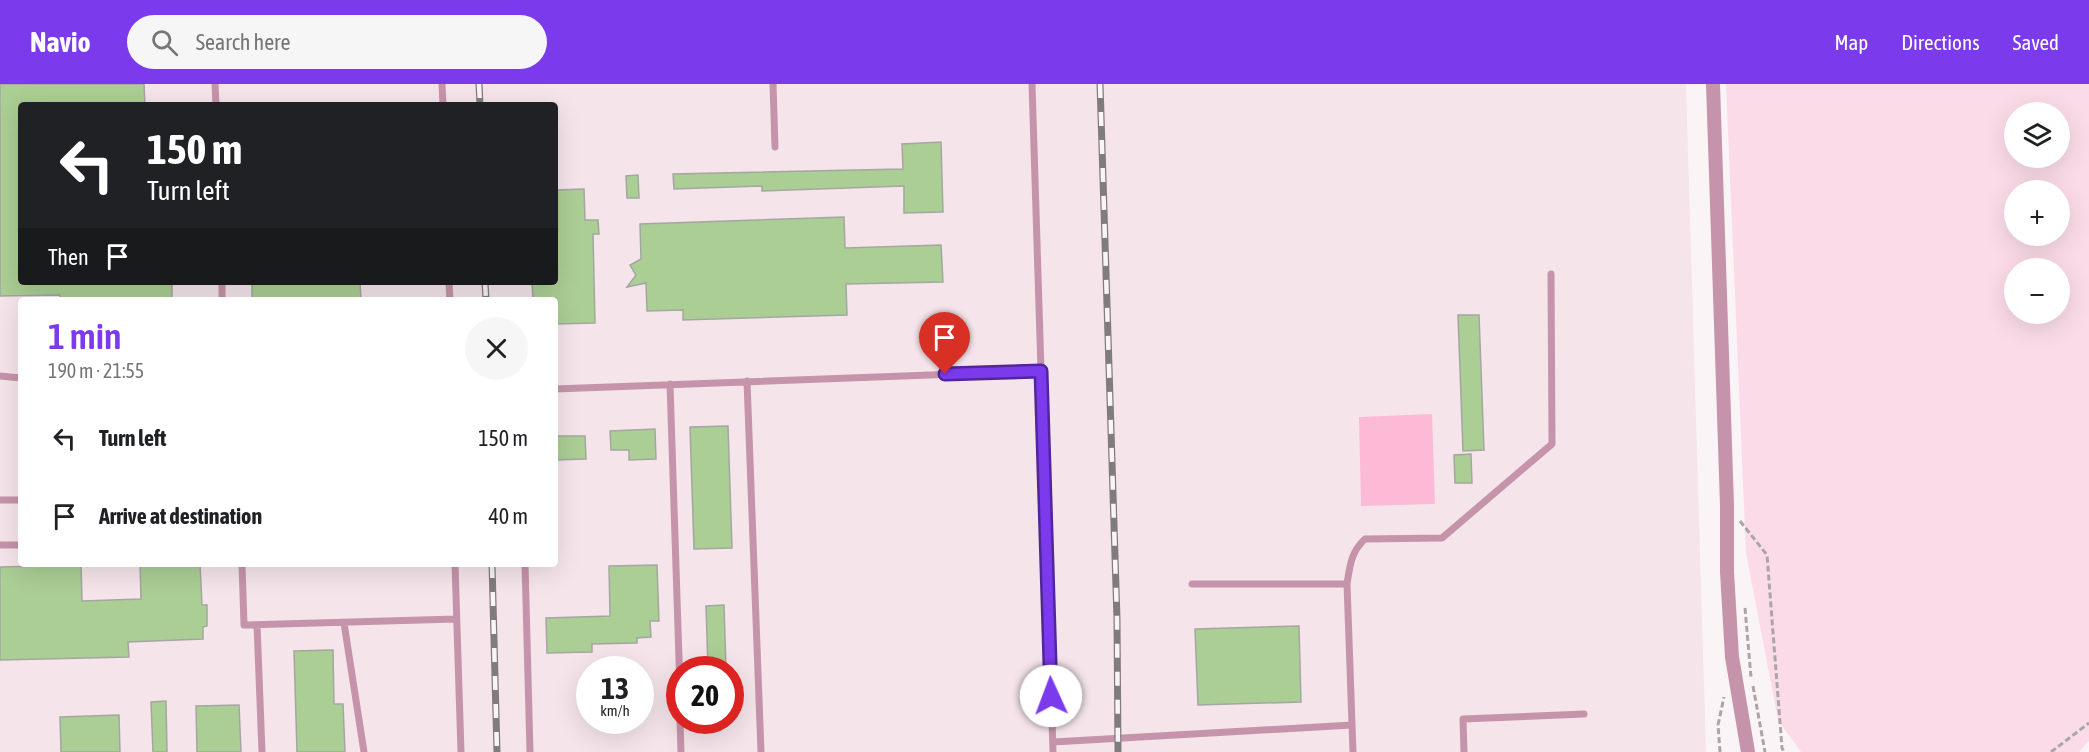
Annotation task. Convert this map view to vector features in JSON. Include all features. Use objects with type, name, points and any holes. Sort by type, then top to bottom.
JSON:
[{"type":"street","points":[[1713,84],[1727,505],[1727,572],[1732,657],[1748,752]]},
{"type":"lane","points":[[216,84],[216,102]]},
{"type":"lane","points":[[442,84],[443,102]]},
{"type":"lane","points":[[773,84],[775,147]]},
{"type":"lane","points":[[1032,84],[1053,752]]},
{"type":"lane","points":[[1353,752],[1347,584],[1350,561],[1356,548],[1365,539],[1442,538],[1551,444],[1551,274]]},
{"type":"lane","points":[[558,389],[1041,371]]},
{"type":"lane","points":[[0,376],[18,378]]},
{"type":"lane","points":[[747,381],[761,752]]},
{"type":"lane","points":[[670,384],[679,656]]},
{"type":"lane","points":[[0,500],[18,500]]},
{"type":"lane","points":[[0,545],[18,544]]},
{"type":"lane","points":[[242,567],[244,625],[456,619]]},
{"type":"lane","points":[[455,567],[461,752]]},
{"type":"lane","points":[[525,567],[530,752]]},
{"type":"lane","points":[[1192,584],[1347,584]]},
{"type":"lane","points":[[344,623],[364,752]]},
{"type":"lane","points":[[257,625],[262,752]]},
{"type":"lane","points":[[1464,752],[1463,719],[1584,714]]},
{"type":"lane","points":[[1053,742],[1352,725]]},
{"type":"lane","points":[[680,734],[681,752]]},
{"type":"path","points":[[1727,505],[1767,555],[1784,752]]},
{"type":"path","points":[[1744,603],[1751,678],[1766,752]]},
{"type":"path","points":[[1720,752],[1718,725],[1725,691]]},
{"type":"path","points":[[2051,752],[2089,723]]},
{"type":"shaded area","points":[[0,84],[1686,84],[1706,752],[0,752]]},
{"type":"shaded area","points":[[1726,84],[2089,84],[2089,741],[2079,752],[1801,752],[1778,720],[1746,553]]},
{"type":"shaded area","points":[[1432,414],[1435,504],[1361,506],[1359,417]]},
{"type":"building","points":[[0,84],[144,84],[145,102],[18,102],[18,285],[172,285],[172,297],[0,296]]},
{"type":"building","points":[[941,142],[943,212],[904,213],[904,186],[762,191],[762,186],[674,189],[673,174],[903,169],[902,144]]},
{"type":"building","points":[[638,175],[639,198],[627,198],[626,176]]},
{"type":"building","points":[[584,189],[585,220],[598,220],[599,234],[593,234],[595,323],[558,324],[558,297],[533,297],[532,285],[558,285],[558,190]]},
{"type":"building","points":[[844,217],[845,248],[941,245],[943,282],[846,284],[847,315],[683,320],[683,310],[647,311],[646,283],[627,287],[636,275],[630,265],[641,259],[640,224]]},
{"type":"building","points":[[252,285],[360,285],[361,297],[252,297]]},
{"type":"building","points":[[1458,315],[1479,315],[1484,450],[1463,451]]},
{"type":"building","points":[[728,426],[732,548],[694,549],[690,427]]},
{"type":"building","points":[[655,429],[656,459],[629,460],[629,450],[611,450],[610,431]]},
{"type":"building","points":[[558,436],[585,436],[586,459],[558,460]]},
{"type":"building","points":[[1471,454],[1472,483],[1455,483],[1454,455]]},
{"type":"building","points":[[657,565],[659,621],[650,621],[651,637],[637,638],[637,643],[592,644],[592,652],[547,653],[546,618],[610,616],[609,566]]},
{"type":"building","points":[[0,567],[81,567],[82,601],[141,599],[140,567],[200,567],[202,605],[207,605],[207,626],[203,627],[203,639],[128,642],[129,657],[0,660]]},
{"type":"building","points":[[724,605],[726,656],[708,656],[706,606]]},
{"type":"building","points":[[1299,626],[1301,702],[1198,705],[1195,629]]},
{"type":"building","points":[[333,650],[334,704],[343,704],[345,752],[297,752],[294,651]]},
{"type":"building","points":[[166,701],[167,752],[153,752],[151,702]]},
{"type":"building","points":[[239,705],[241,752],[197,752],[196,706]]},
{"type":"building","points":[[119,715],[120,752],[61,752],[60,717]]},
{"type":"railway","points":[[479,84],[480,102]]},
{"type":"railway","points":[[1100,84],[1117,619],[1118,752]]},
{"type":"railway","points":[[485,285],[486,297]]},
{"type":"railway","points":[[492,567],[497,752]]},
{"type":"route","points":[[945,374],[1041,371],[1051,696]]}]
